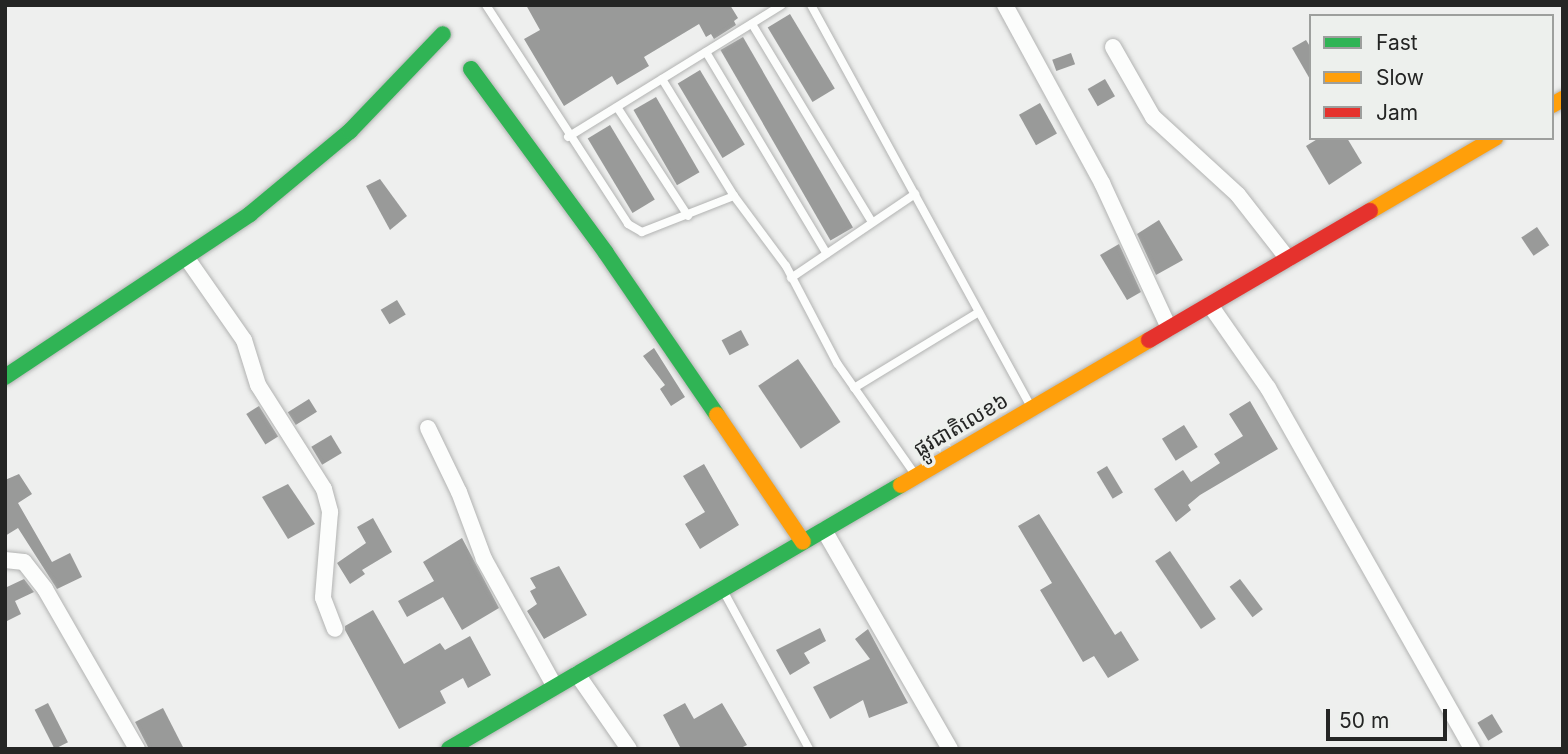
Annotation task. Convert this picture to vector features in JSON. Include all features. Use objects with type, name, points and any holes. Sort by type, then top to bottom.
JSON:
[{"type":"main road","points":[[5,377],[250,214],[350,131],[443,34]]},
{"type":"main road","points":[[471,69],[606,253],[803,542]]},
{"type":"main road","name":"ផ្លូវជាតិលេខ៦","points":[[449,749],[1492,140]]},
{"type":"street","points":[[1005,5],[1102,183],[1169,328]]},
{"type":"street","points":[[1113,47],[1153,117],[1238,195],[1288,259]]},
{"type":"street","points":[[186,257],[244,340],[258,385],[324,489],[330,512],[323,598],[335,629]]},
{"type":"street","points":[[1210,305],[1268,388],[1472,749]]},
{"type":"street","points":[[428,428],[459,492],[484,559],[555,687]]},
{"type":"street","points":[[824,530],[950,749]]},
{"type":"street","points":[[5,560],[24,562],[45,589],[137,749]]},
{"type":"street","points":[[577,674],[629,749]]},
{"type":"lane","points":[[486,5],[568,137],[628,225],[642,232],[734,197]]},
{"type":"lane","points":[[568,137],[782,5]]},
{"type":"lane","points":[[811,5],[1032,408]]},
{"type":"lane","points":[[752,24],[872,222]]},
{"type":"lane","points":[[706,52],[827,254]]},
{"type":"lane","points":[[662,79],[734,197],[791,278],[813,323],[916,476]]},
{"type":"lane","points":[[617,107],[688,216]]},
{"type":"lane","points":[[791,278],[915,194]]},
{"type":"lane","points":[[855,388],[979,312]]},
{"type":"lane","points":[[722,589],[809,749]]},
{"type":"building","points":[[526,5],[730,5],[738,18],[734,21],[736,25],[714,39],[711,34],[706,37],[699,24],[644,57],[649,66],[617,85],[612,76],[564,106],[524,39],[540,30]]},
{"type":"building","points":[[790,14],[835,89],[813,102],[768,27]]},
{"type":"building","points":[[743,37],[853,228],[830,241],[720,50]]},
{"type":"building","points":[[1306,40],[1309,45],[1309,78],[1292,48]]},
{"type":"building","points":[[1071,53],[1075,64],[1056,71],[1052,60]]},
{"type":"building","points":[[700,70],[745,145],[723,158],[678,83]]},
{"type":"building","points":[[1105,79],[1115,96],[1098,106],[1088,89]]},
{"type":"building","points":[[656,97],[700,172],[677,185],[633,110]]},
{"type":"building","points":[[1040,103],[1057,134],[1036,145],[1019,115]]},
{"type":"building","points":[[610,125],[655,200],[633,213],[588,138]]},
{"type":"building","points":[[1316,140],[1348,140],[1362,163],[1329,185],[1306,146]]},
{"type":"building","points":[[380,179],[407,216],[390,230],[366,186]]},
{"type":"building","points":[[1159,220],[1183,260],[1156,275],[1137,234]]},
{"type":"building","points":[[1537,227],[1549,245],[1534,256],[1521,238]]},
{"type":"building","points":[[1119,244],[1141,292],[1127,300],[1100,255]]},
{"type":"building","points":[[397,300],[406,315],[389,324],[381,310]]},
{"type":"building","points":[[741,330],[749,345],[730,355],[722,340]]},
{"type":"building","points":[[654,348],[685,397],[671,406],[660,389],[665,385],[643,356]]},
{"type":"building","points":[[798,359],[840,422],[801,449],[758,386]]},
{"type":"building","points":[[309,399],[317,412],[296,425],[288,412]]},
{"type":"building","points":[[1250,401],[1278,449],[1200,495],[1188,505],[1191,510],[1176,522],[1154,489],[1183,470],[1191,482],[1220,463],[1214,454],[1243,436],[1229,414]]},
{"type":"building","points":[[259,406],[278,437],[265,444],[246,414]]},
{"type":"building","points":[[1184,425],[1198,447],[1176,461],[1162,439]]},
{"type":"building","points":[[331,435],[342,453],[322,465],[311,447]]},
{"type":"building","points":[[704,464],[739,525],[700,549],[685,524],[705,512],[683,476]]},
{"type":"building","points":[[1107,466],[1123,493],[1113,499],[1097,472]]},
{"type":"building","points":[[19,474],[32,494],[18,503],[52,562],[70,553],[82,577],[57,589],[18,528],[5,536],[5,480]]},
{"type":"building","points":[[288,484],[315,524],[288,539],[262,497]]},
{"type":"building","points":[[1039,514],[1115,635],[1121,631],[1139,660],[1108,678],[1094,656],[1083,662],[1040,590],[1052,583],[1018,526]]},
{"type":"building","points":[[373,518],[392,552],[362,570],[365,574],[350,584],[337,563],[366,543],[357,527]]},
{"type":"building","points":[[462,538],[499,608],[462,630],[443,597],[407,617],[398,601],[434,581],[423,562]]},
{"type":"building","points":[[1170,551],[1216,619],[1201,629],[1155,561]]},
{"type":"building","points":[[559,566],[587,615],[544,639],[527,611],[537,604],[530,591],[536,588],[530,578]]},
{"type":"building","points":[[24,579],[34,592],[15,601],[21,614],[5,622],[5,583],[7,587]]},
{"type":"building","points":[[1240,579],[1263,609],[1252,617],[1230,587]]},
{"type":"building","points":[[373,610],[404,664],[440,643],[445,650],[470,636],[491,675],[468,688],[463,678],[440,691],[446,703],[399,729],[345,630],[345,626]]},
{"type":"building","points":[[820,628],[826,641],[804,653],[810,663],[790,675],[776,650]]},
{"type":"building","points":[[868,629],[908,703],[869,718],[863,700],[830,719],[813,687],[870,659],[855,639]]},
{"type":"building","points":[[48,703],[68,742],[55,749],[35,710]]},
{"type":"building","points":[[685,703],[694,719],[722,703],[747,745],[739,749],[681,749],[663,715]]},
{"type":"building","points":[[163,708],[184,749],[149,749],[135,722]]},
{"type":"building","points":[[1492,714],[1503,732],[1488,741],[1477,723]]},
{"type":"traffic: fast","points":[[5,377],[250,214],[350,131],[443,34]]},
{"type":"traffic: fast","points":[[471,69],[606,253],[717,415]]},
{"type":"traffic: fast","points":[[449,749],[901,485]]},
{"type":"traffic: slow","points":[[1554,104],[1563,99]]},
{"type":"traffic: slow","points":[[1370,211],[1492,140]]},
{"type":"traffic: slow","points":[[901,485],[1149,340]]},
{"type":"traffic: slow","points":[[717,415],[803,542]]},
{"type":"traffic: jam","points":[[1149,340],[1370,211]]}]
